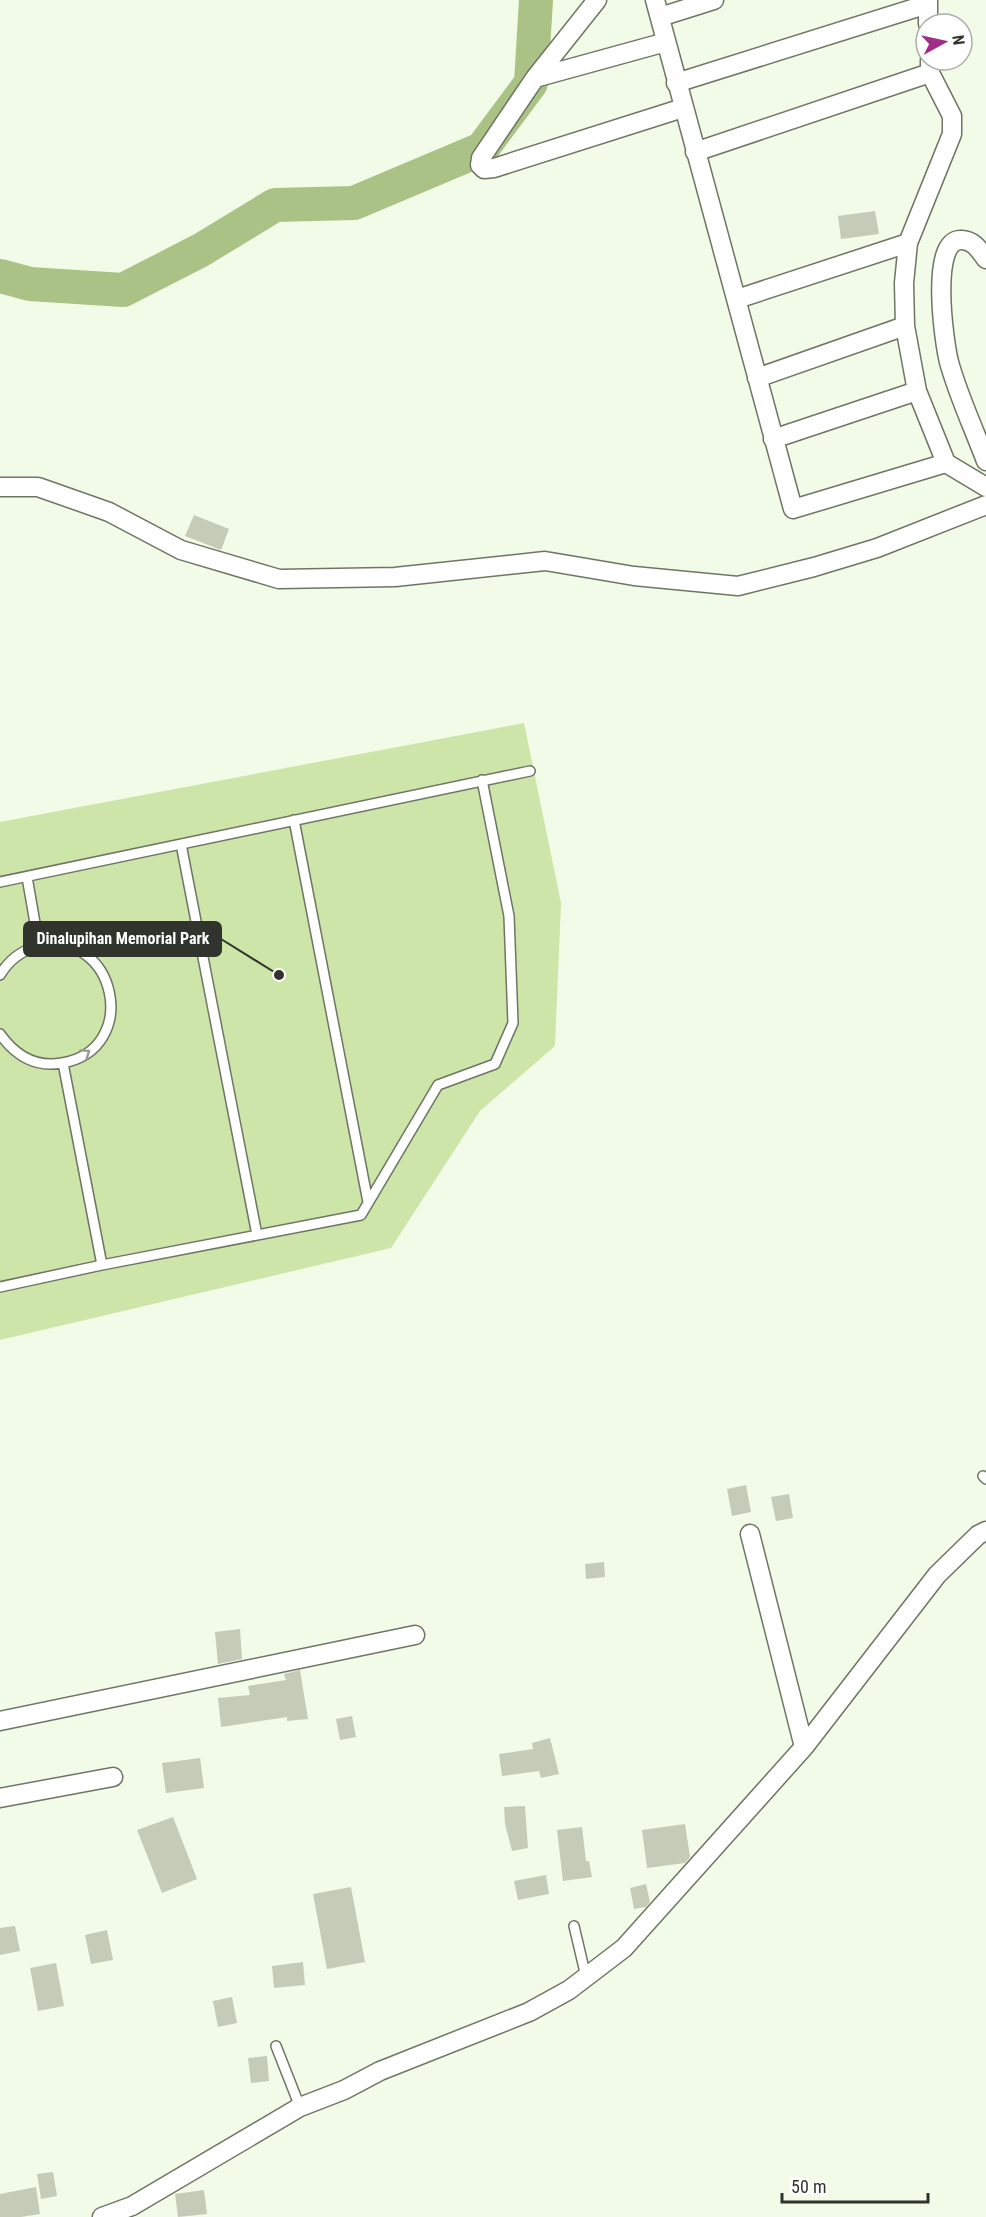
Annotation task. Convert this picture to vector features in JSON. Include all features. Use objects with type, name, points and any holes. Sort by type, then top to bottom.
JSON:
[{"type":"street","points":[[597,0],[535,78],[481,158],[480,165],[483,169],[494,168],[683,108]]},
{"type":"street","points":[[714,0],[657,8],[793,509],[946,463]]},
{"type":"street","points":[[676,83],[928,2]]},
{"type":"street","points":[[535,78],[666,42]]},
{"type":"street","points":[[695,152],[916,72]]},
{"type":"street","points":[[932,72],[952,116],[952,134],[908,243],[904,283],[905,326],[917,391],[946,463],[986,487]]},
{"type":"street","points":[[986,259],[976,245],[968,240],[957,239],[949,244],[945,251],[942,269],[941,303],[949,361],[986,461]]},
{"type":"street","points":[[737,299],[908,243]]},
{"type":"street","points":[[757,378],[905,326]]},
{"type":"street","points":[[773,439],[917,391]]},
{"type":"street","points":[[0,487],[38,487],[109,512],[182,550],[279,579],[395,577],[545,561],[634,576],[738,586],[814,567],[876,548],[986,505]]},
{"type":"street","points":[[102,2217],[132,2206],[300,2107],[344,2090],[380,2071],[529,2012],[569,1990],[624,1948],[804,1747],[937,1575],[978,1534],[986,1531]]},
{"type":"street","points":[[750,1533],[804,1747]]},
{"type":"street","points":[[0,1721],[415,1635]]},
{"type":"street","points":[[0,1798],[113,1777]]},
{"type":"lane","points":[[0,882],[530,771]]},
{"type":"lane","points":[[0,1287],[361,1215],[438,1085],[495,1064],[513,1023],[509,916],[482,780]]},
{"type":"lane","points":[[294,820],[368,1202]]},
{"type":"lane","points":[[181,844],[257,1235]]},
{"type":"lane","points":[[27,877],[39,946]]},
{"type":"lane","points":[[0,975],[6,965],[26,949],[51,944],[76,949],[97,964],[109,986],[112,1012],[105,1033],[92,1050],[73,1061],[63,1063],[51,1065],[30,1061],[10,1049],[0,1034]]},
{"type":"lane","points":[[63,1063],[102,1265]]},
{"type":"lane","points":[[574,1926],[586,1977]]},
{"type":"lane","points":[[276,2046],[300,2107]]},
{"type":"green space","points":[[524,723],[561,903],[555,1046],[480,1111],[391,1248],[0,1340],[0,822]]},
{"type":"building","points":[[875,211],[879,234],[841,239],[838,216]]},
{"type":"building","points":[[194,515],[229,529],[221,550],[185,536]]},
{"type":"building","points":[[746,1485],[751,1512],[732,1516],[727,1489]]},
{"type":"building","points":[[789,1494],[793,1518],[776,1521],[771,1497]]},
{"type":"building","points":[[604,1562],[605,1577],[586,1579],[585,1564]]},
{"type":"building","points":[[240,1629],[242,1659],[218,1664],[215,1632]]},
{"type":"building","points":[[300,1670],[308,1719],[287,1721],[287,1717],[221,1727],[218,1698],[250,1695],[248,1686],[286,1680],[284,1674]]},
{"type":"building","points":[[352,1716],[356,1737],[340,1740],[336,1719]]},
{"type":"building","points":[[550,1738],[559,1774],[541,1778],[539,1771],[502,1776],[499,1754],[533,1749],[532,1743]]},
{"type":"building","points":[[200,1758],[204,1788],[166,1793],[162,1763]]},
{"type":"building","points":[[525,1806],[528,1848],[512,1851],[505,1824],[504,1807]]},
{"type":"building","points":[[173,1817],[197,1879],[162,1893],[137,1830]]},
{"type":"building","points":[[685,1824],[690,1857],[685,1863],[647,1868],[642,1830]]},
{"type":"building","points":[[582,1827],[586,1861],[589,1861],[592,1877],[563,1881],[557,1830]]},
{"type":"building","points":[[546,1875],[549,1894],[518,1900],[514,1881]]},
{"type":"building","points":[[646,1884],[650,1902],[646,1907],[634,1909],[630,1888]]},
{"type":"building","points":[[351,1887],[365,1962],[327,1969],[313,1894]]},
{"type":"building","points":[[15,1926],[20,1951],[0,1955],[0,1928]]},
{"type":"building","points":[[107,1930],[113,1960],[91,1964],[85,1935]]},
{"type":"building","points":[[303,1962],[305,1985],[274,1988],[272,1966]]},
{"type":"building","points":[[56,1963],[64,2006],[38,2011],[30,1968]]},
{"type":"building","points":[[232,1997],[237,2023],[218,2027],[213,2001]]},
{"type":"building","points":[[267,2056],[269,2081],[251,2083],[248,2058]]},
{"type":"building","points":[[53,2172],[57,2196],[41,2199],[37,2174]]},
{"type":"building","points":[[36,2187],[40,2214],[0,2217],[0,2194]]},
{"type":"building","points":[[204,2190],[207,2214],[178,2217],[175,2194]]},
{"type":"waterway","points":[[0,276],[30,284],[123,290],[201,250],[275,205],[354,203],[482,149],[531,83],[536,0]]},
{"type":"place","name":"Dinalupihan Memorial Park","points":[[279,975]]}]
